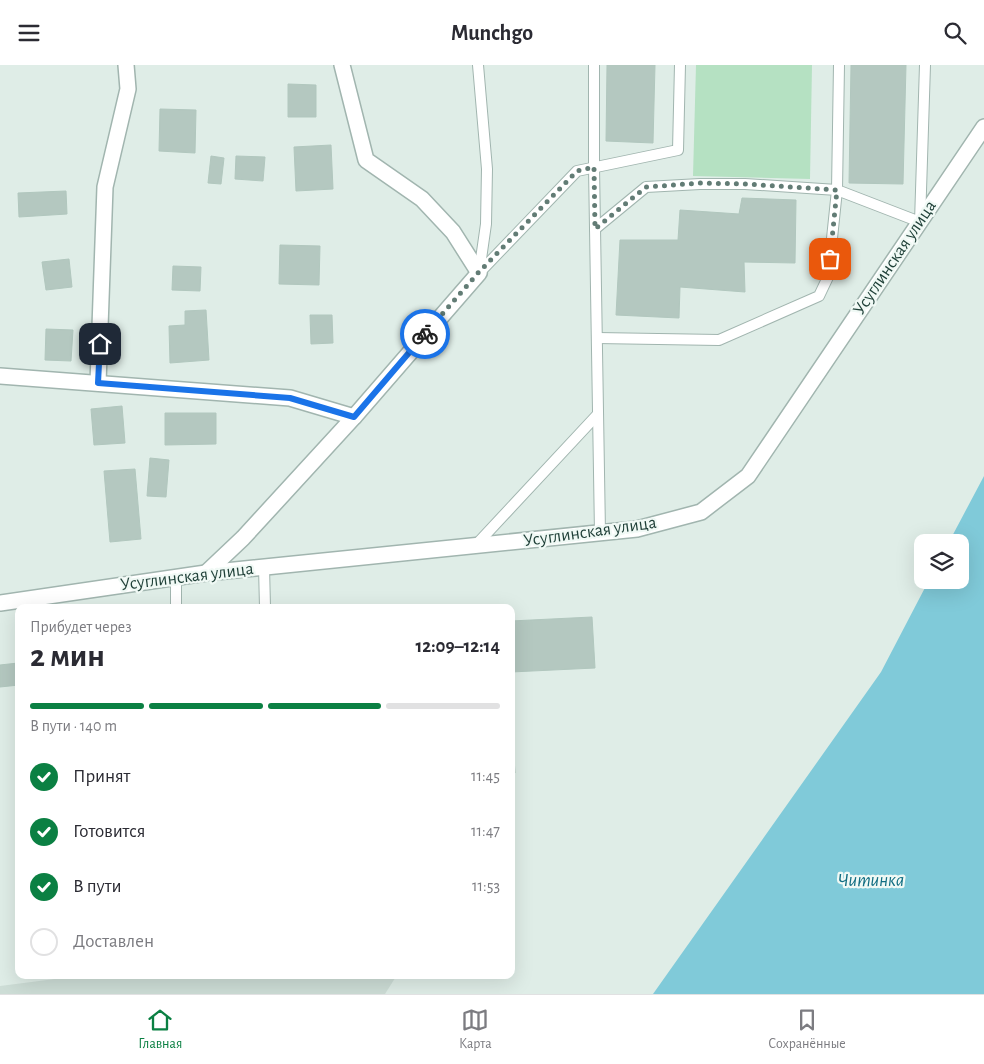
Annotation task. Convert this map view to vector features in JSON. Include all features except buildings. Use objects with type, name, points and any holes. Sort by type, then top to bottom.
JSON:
[{"type":"street","points":[[98,383],[105,187],[128,89],[126,65]]},
{"type":"street","points":[[206,573],[243,538],[354,417],[478,273],[453,231],[422,199],[366,160],[342,65]]},
{"type":"street","name":"Усуглинская улица","points":[[0,603],[206,573],[637,529],[702,512],[748,476],[984,127]]},
{"type":"street","points":[[0,376],[290,398],[354,417]]},
{"type":"lane","points":[[478,65],[487,169],[486,224],[478,273]]},
{"type":"lane","points":[[594,65],[600,533]]},
{"type":"lane","points":[[478,273],[577,171],[678,150],[680,65]]},
{"type":"lane","points":[[597,338],[718,340],[819,296],[828,277],[837,190],[839,65]]},
{"type":"lane","points":[[595,229],[646,187],[700,183],[837,190],[920,222],[925,65]]},
{"type":"lane","points":[[475,546],[598,414]]},
{"type":"lane","points":[[264,567],[265,604]]},
{"type":"lane","points":[[176,577],[176,604]]},
{"type":"shaded area","points":[[55,979],[394,979],[385,994],[0,994],[0,986]]},
{"type":"green space","points":[[696,65],[812,65],[810,179],[693,176]]},
{"type":"water","name":"Читинка","points":[[984,476],[984,994],[653,994],[881,672],[924,589],[969,589],[969,534],[953,534]]},
{"type":"way so far","points":[[425,334],[478,273],[577,171],[594,167],[595,229],[646,187],[700,183],[837,190],[830,259]]},
{"type":"route","points":[[100,344],[98,383],[290,398],[354,417],[425,334]]}]
